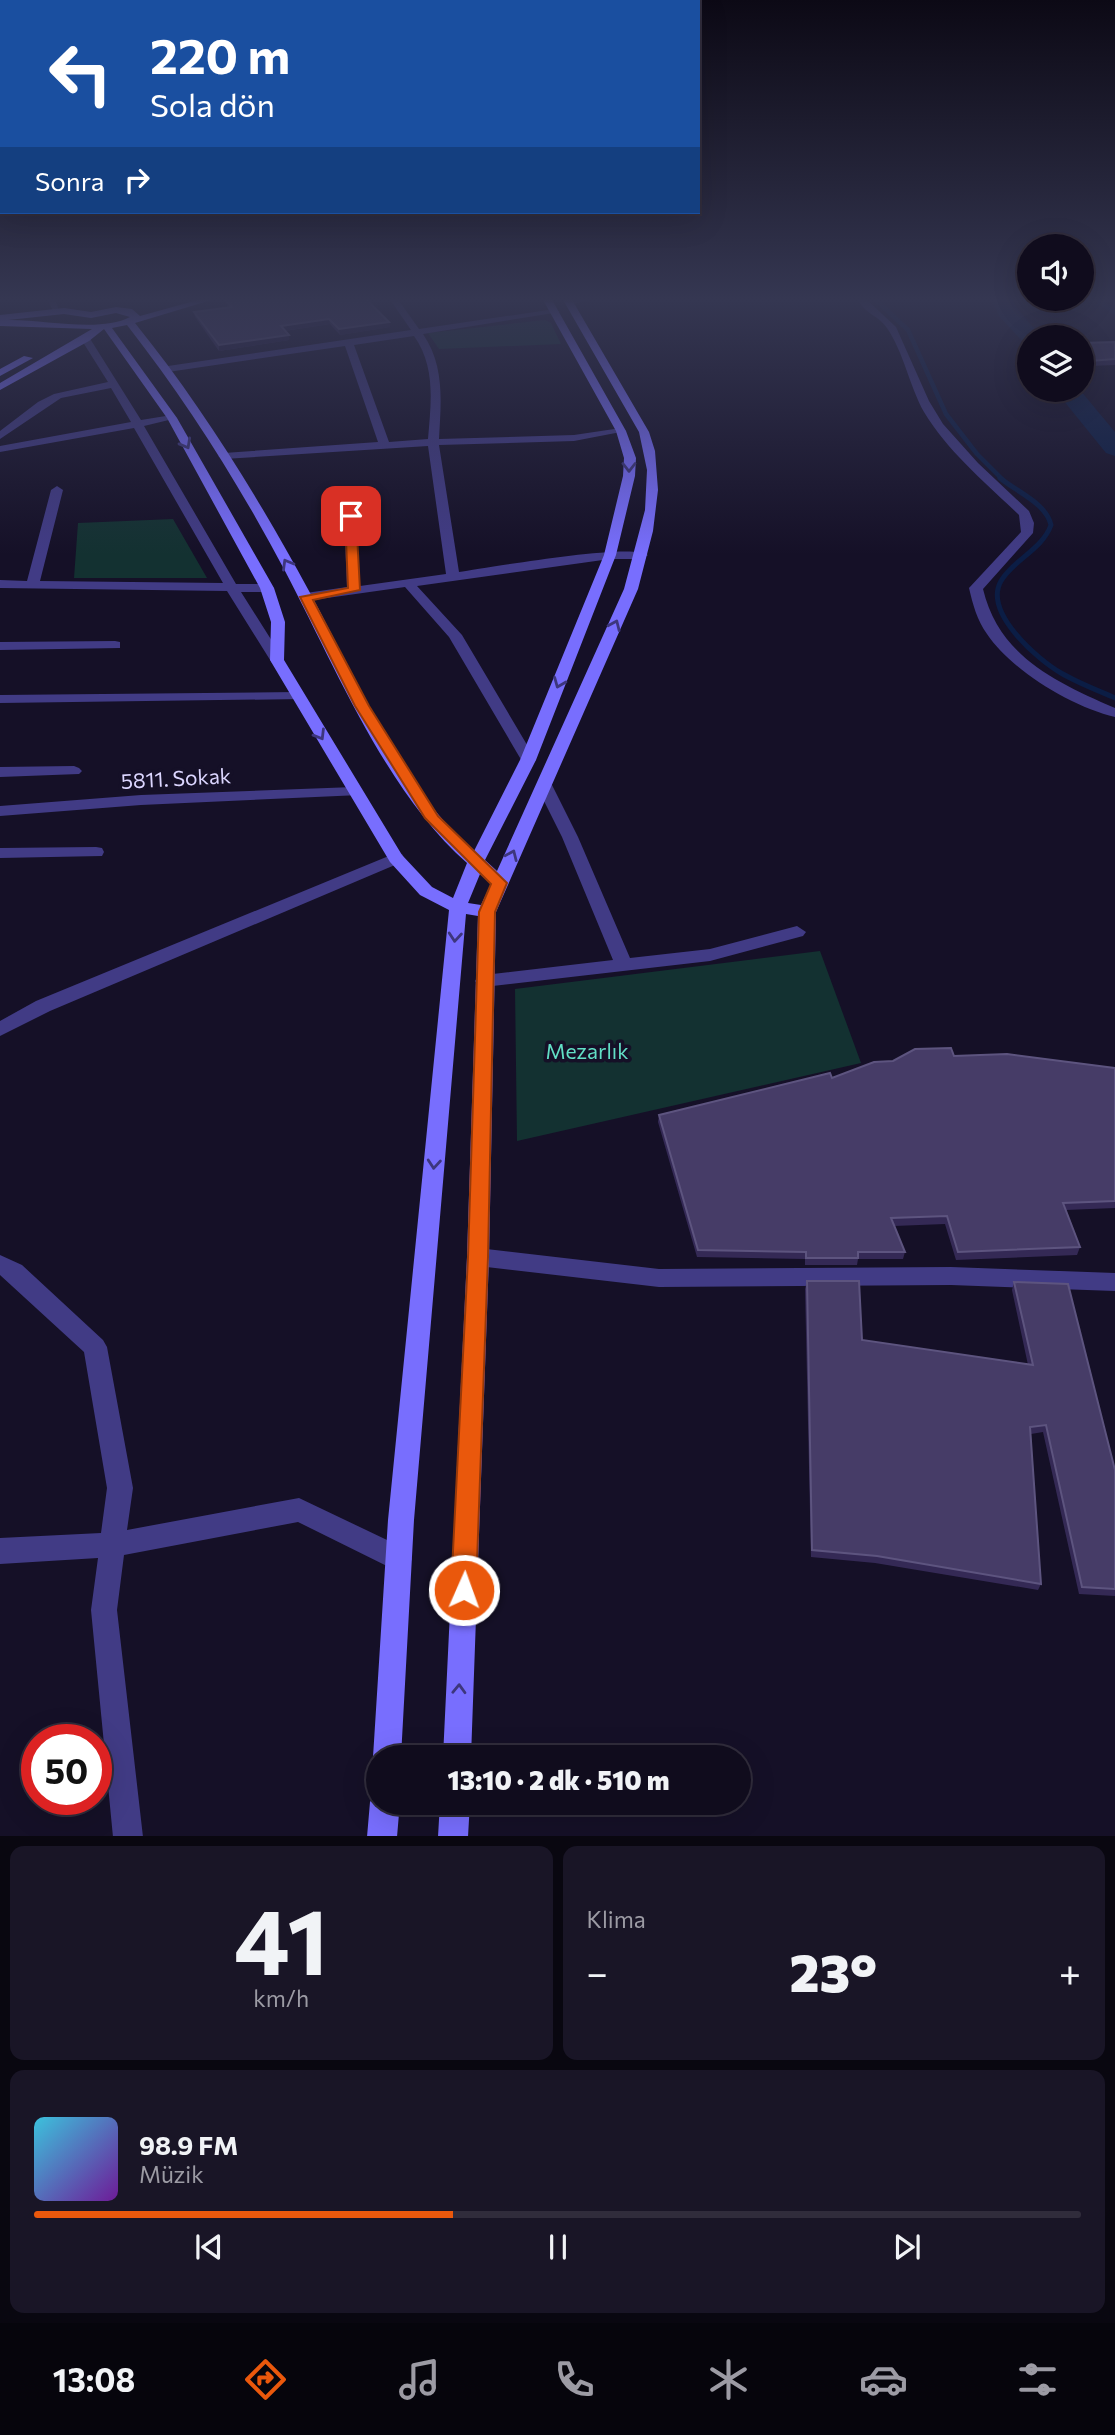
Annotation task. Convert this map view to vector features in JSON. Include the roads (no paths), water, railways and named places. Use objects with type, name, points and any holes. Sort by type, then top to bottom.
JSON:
[{"type":"main road","points":[[145,384],[172,418],[267,588],[278,622],[277,660],[396,858],[426,891],[458,907],[487,912]]},
{"type":"main road","points":[[177,384],[224,456],[306,597],[362,706],[432,818],[500,883]]},
{"type":"main road","points":[[388,1745],[399,1559],[458,907],[477,860],[528,760],[610,555],[629,477],[630,458],[621,431],[598,384]]},
{"type":"main road","points":[[458,1745],[478,1257],[487,912],[631,589],[642,555],[654,473],[652,453],[644,432],[612,384]]},
{"type":"main road","points":[[383,1836],[384,1815]]},
{"type":"main road","points":[[453,1836],[454,1815]]},
{"type":"street","points":[[0,436],[42,404],[58,397],[115,384],[229,587],[277,660]]},
{"type":"street","points":[[363,384],[385,444]]},
{"type":"street","points":[[435,384],[433,442],[453,577]]},
{"type":"street","points":[[916,384],[940,427],[1025,514],[1028,523],[1027,533],[976,589],[978,608],[1007,649],[1027,667],[1115,713]]},
{"type":"street","points":[[0,449],[172,418]]},
{"type":"street","points":[[224,456],[385,444],[574,438],[621,431]]},
{"type":"street","points":[[33,584],[57,490]]},
{"type":"street","points":[[349,491],[354,590]]},
{"type":"street","points":[[306,597],[610,555],[642,555]]},
{"type":"street","points":[[408,583],[455,635],[528,760]]},
{"type":"street","points":[[0,584],[267,588]]},
{"type":"street","points":[[0,646],[115,645]]},
{"type":"street","points":[[0,699],[297,696]]},
{"type":"street","points":[[0,772],[74,771]]},
{"type":"street","points":[[544,785],[570,837],[624,965]]},
{"type":"street","name":"5811. Sokak","points":[[0,811],[141,800],[354,792]]},
{"type":"street","points":[[0,853],[96,852]]},
{"type":"street","points":[[0,1029],[43,1006],[396,858]]},
{"type":"street","points":[[484,981],[710,955],[797,932]]},
{"type":"street","points":[[478,1257],[659,1278],[951,1276],[1115,1282]]},
{"type":"street","points":[[0,1264],[14,1272],[95,1347],[120,1488],[104,1610],[128,1836]]},
{"type":"street","points":[[0,1551],[112,1545],[299,1510],[399,1559]]},
{"type":"waterway","points":[[932,384],[946,414],[977,454],[1003,480]]},
{"type":"waterway","points":[[1077,402],[1115,448]]},
{"type":"waterway","points":[[1000,478],[1037,504],[1051,525],[1035,548],[1013,566],[1001,581],[997,593],[999,606],[1006,620],[1027,646],[1051,666],[1074,680],[1115,698]]},
{"type":"park label","name":"Mezarlık","points":[[587,1052]]}]
